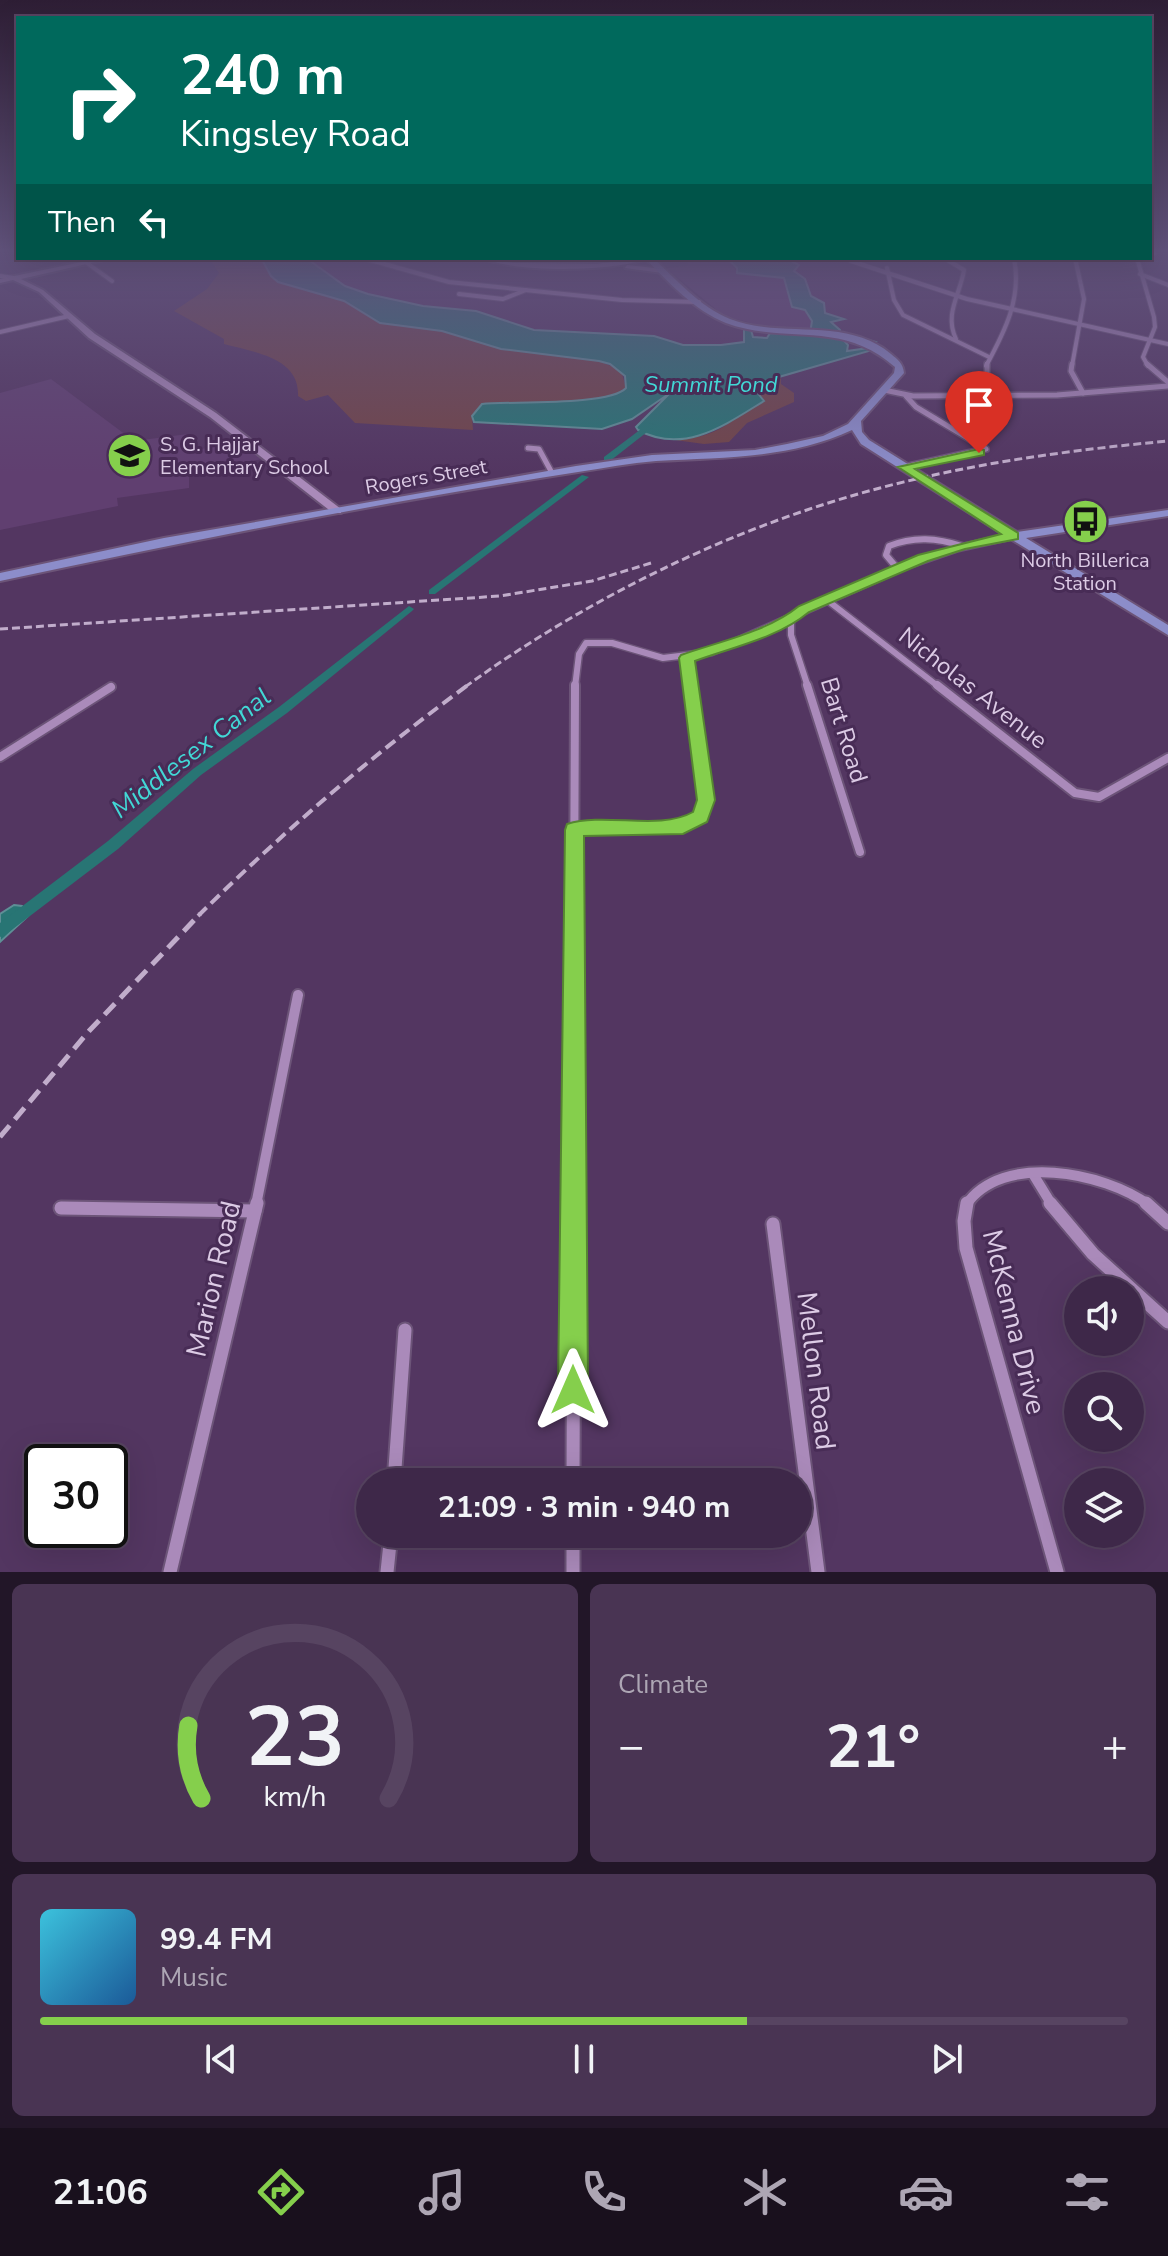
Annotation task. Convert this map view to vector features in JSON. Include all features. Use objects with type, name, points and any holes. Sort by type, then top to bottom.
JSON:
[{"type":"main road","points":[[754,326],[841,336],[872,346],[900,367],[898,374],[857,422],[856,430],[865,442],[1168,631]]},
{"type":"main road","name":"Rogers Street","points":[[0,577],[99,555],[552,473],[652,458],[767,451],[821,440],[857,422]]},
{"type":"main road","points":[[821,440],[865,442]]},
{"type":"main road","points":[[1013,536],[1168,513]]},
{"type":"street","points":[[0,332],[24,326]]},
{"type":"street","points":[[81,326],[213,415],[337,511]]},
{"type":"street","points":[[928,326],[989,357]]},
{"type":"street","points":[[951,326],[956,339]]},
{"type":"street","points":[[1002,395],[986,372],[989,357],[1007,326]]},
{"type":"street","points":[[1080,326],[1071,371],[1083,393]]},
{"type":"street","points":[[1091,326],[1168,344]]},
{"type":"street","points":[[1155,326],[1143,357],[1151,370],[1168,384]]},
{"type":"street","points":[[884,390],[906,396],[1002,395],[1083,393],[1168,384]]},
{"type":"street","points":[[904,467],[986,449],[916,407],[906,396]]},
{"type":"street","points":[[528,448],[539,449],[552,473]]},
{"type":"street","points":[[573,1468],[574,830],[575,702],[579,654],[587,642],[604,641],[649,656],[687,658],[791,619],[804,609],[897,568],[963,546],[1013,536]]},
{"type":"street","points":[[897,568],[886,555],[889,546],[904,539],[923,537],[963,546]]},
{"type":"street","name":"Nicholas Avenue","points":[[827,600],[1075,793],[1099,797],[1168,758]]},
{"type":"street","name":"Bart Road","points":[[791,619],[791,635],[860,852]]},
{"type":"street","points":[[574,830],[605,826],[683,826],[701,817],[706,800],[687,658]]},
{"type":"street","points":[[0,757],[111,687]]},
{"type":"street","name":"Marion Road","points":[[170,1572],[255,1211],[298,995]]},
{"type":"street","name":"McKenna Drive","points":[[1057,1572],[964,1231],[967,1203],[974,1193],[1000,1179],[1072,1173],[1103,1181],[1135,1195],[1168,1223]]},
{"type":"street","points":[[1033,1174],[1047,1201],[1067,1226],[1168,1322]]},
{"type":"street","points":[[61,1208],[255,1211]]},
{"type":"street","name":"Mellon Road","points":[[773,1224],[818,1572]]},
{"type":"street","points":[[395,1468],[405,1330]]},
{"type":"street","points":[[387,1572],[390,1548]]},
{"type":"street","points":[[573,1548],[573,1572]]},
{"type":"shaded area","points":[[201,326],[406,326],[442,331],[501,349],[599,361],[621,370],[626,388],[601,398],[482,404],[472,416],[473,430],[355,423],[328,395],[306,401],[298,396],[297,383],[291,373],[273,358],[224,344],[224,339]]},
{"type":"shaded area","points":[[769,326],[811,326],[811,329]]},
{"type":"shaded area","points":[[781,378],[781,384],[794,393],[794,402],[747,423],[729,442],[704,444],[675,440],[701,436],[720,428],[759,404],[757,383]]},
{"type":"shaded area","name":"S. G. Hajjar Elementary School","points":[[51,379],[134,441],[188,434],[189,451],[242,442],[264,459],[189,470],[189,488],[117,498],[118,506],[0,530],[0,393]]},
{"type":"water","name":"Summit Pond","points":[[406,326],[523,326],[534,330],[654,336],[683,345],[721,345],[744,342],[744,328],[751,330],[753,337],[767,338],[770,333],[810,334],[811,326],[836,326],[848,345],[847,351],[868,348],[869,340],[876,342],[869,351],[758,383],[756,391],[764,401],[704,434],[672,439],[655,437],[636,427],[670,393],[632,419],[602,429],[474,422],[472,416],[482,404],[601,398],[626,388],[625,376],[610,364],[599,361],[501,349],[442,331]]},
{"type":"water","points":[[14,905],[22,906],[28,916],[0,942],[0,914]]},
{"type":"waterway","name":"Middlesex Canal","points":[[607,459],[652,425]]},
{"type":"waterway","name":"Middlesex Canal","points":[[432,592],[585,477]]},
{"type":"waterway","name":"Middlesex Canal","points":[[0,931],[113,845],[197,772],[283,710],[409,609]]},
{"type":"railway","points":[[465,687],[512,654],[611,595],[770,523],[880,488],[951,471],[1059,453],[1168,441]]},
{"type":"railway","points":[[0,629],[500,596],[592,581],[651,563]]},
{"type":"railway","points":[[199,915],[328,796],[468,685]]},
{"type":"railway","points":[[0,1137],[89,1031],[199,915]]},
{"type":"place","name":"S. G. Hajjar Elementary School","points":[[129,455]]},
{"type":"place","name":"North Billerica Station","points":[[1085,521]]},
{"type":"route","points":[[573,1390],[574,830],[605,826],[683,826],[701,817],[706,800],[687,658],[770,629],[804,609],[923,558],[1013,536],[904,467],[979,453]]}]
